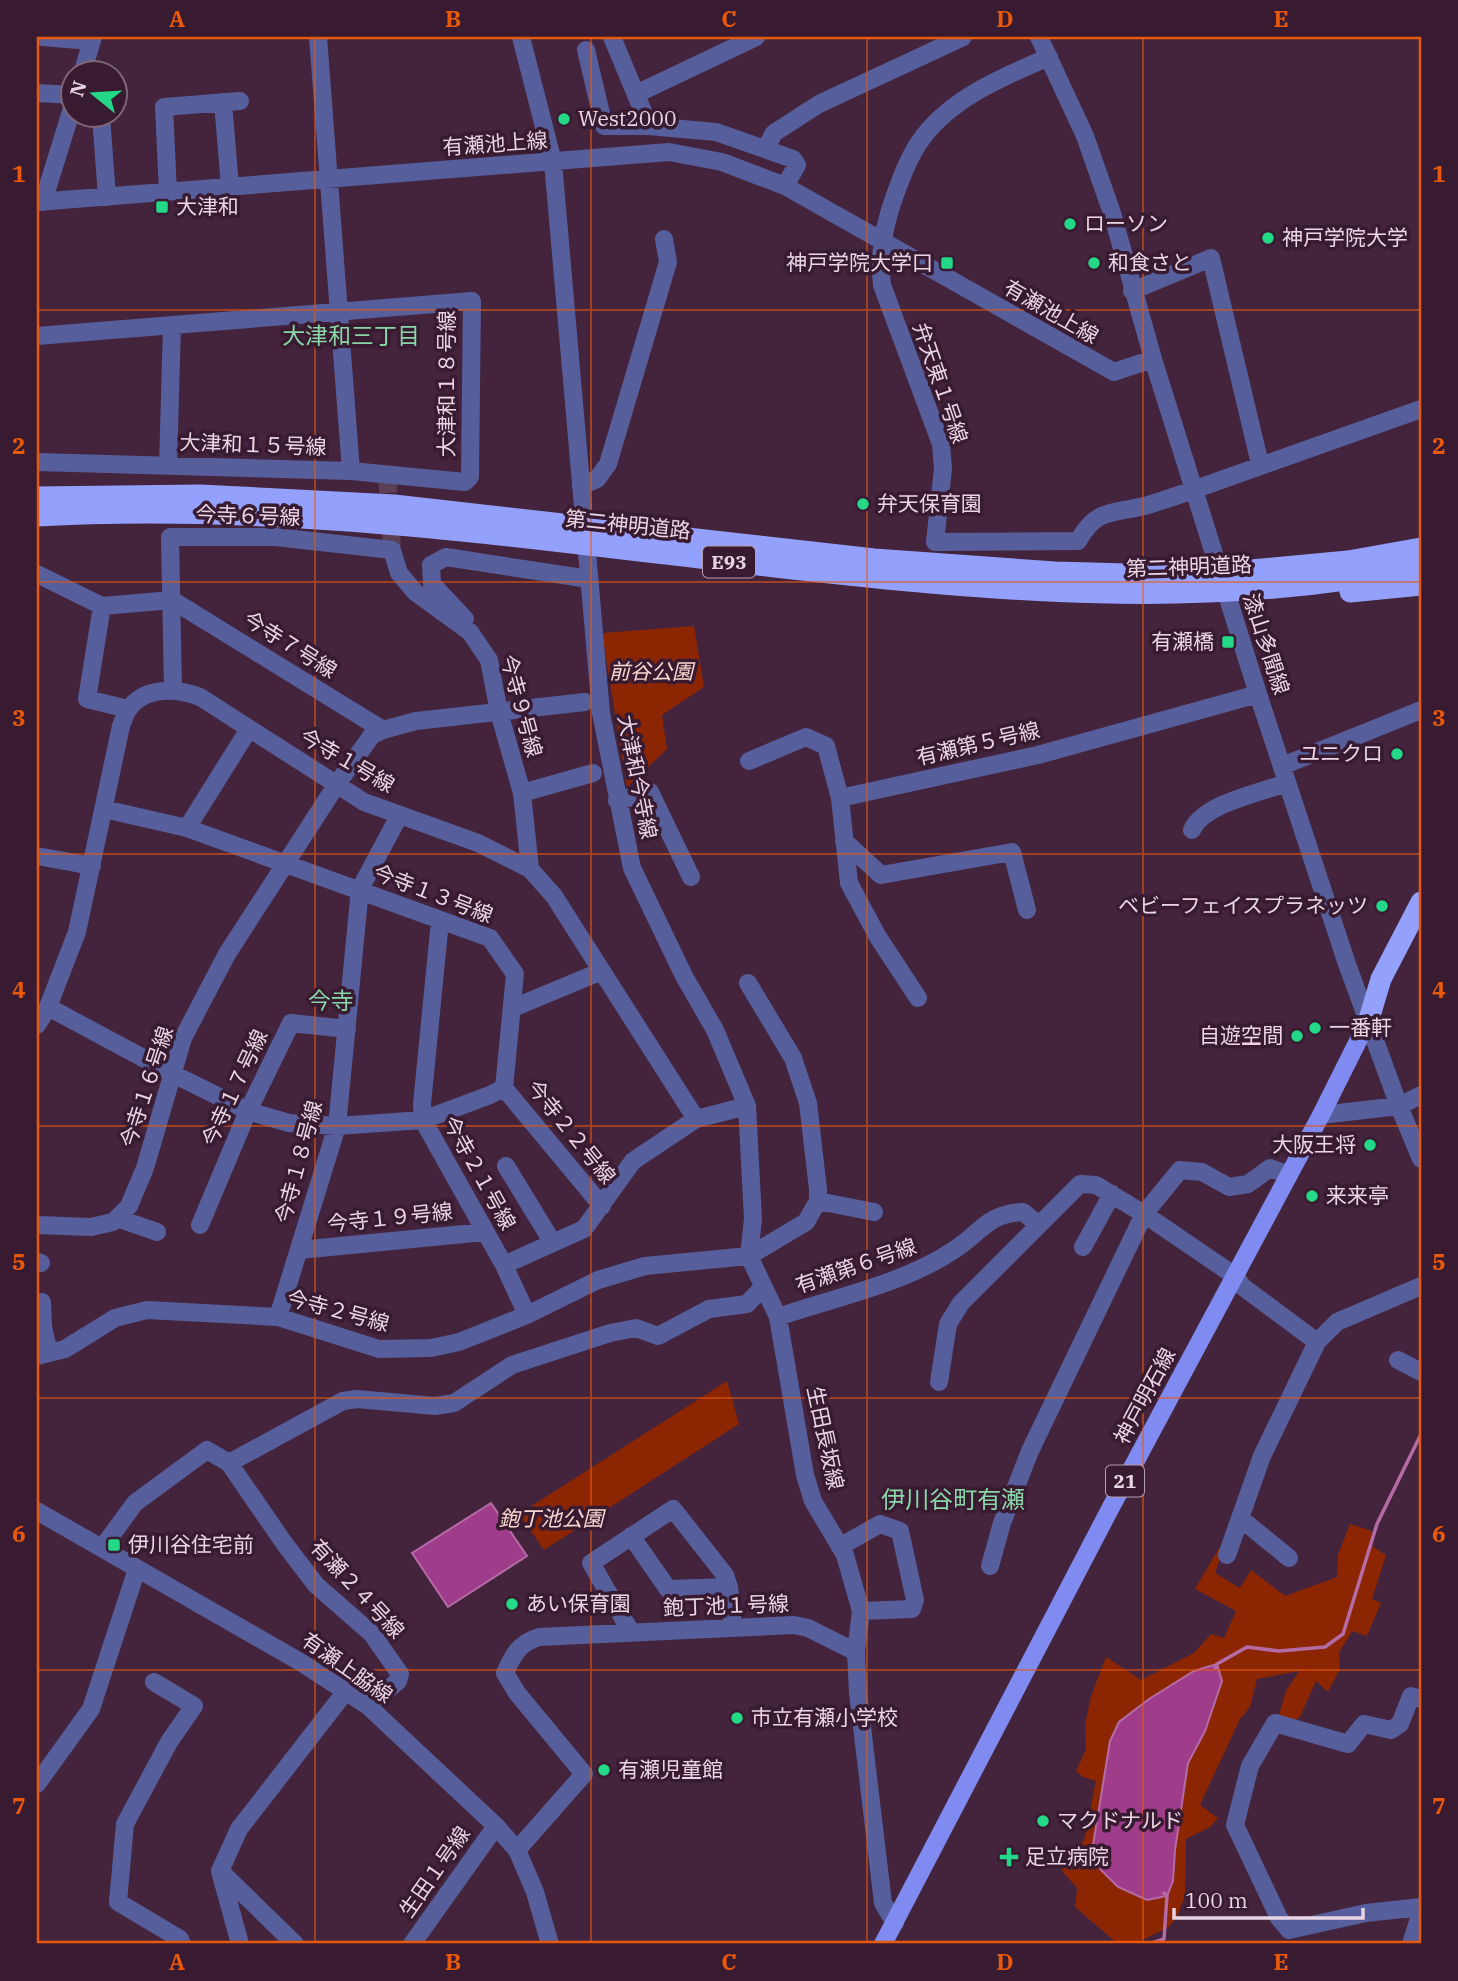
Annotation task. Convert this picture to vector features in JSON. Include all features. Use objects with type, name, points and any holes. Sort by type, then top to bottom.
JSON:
[{"type":"highway","name":"第二神明道路","points":[[37,498],[200,495],[394,505],[873,559],[1082,573],[1164,575],[1230,572],[1348,561],[1421,548]]},
{"type":"highway","name":"第二神明道路","points":[[37,516],[197,514],[392,523],[872,578],[1051,593],[1234,591],[1353,579],[1421,567]]},
{"type":"highway","points":[[1051,593],[1152,600],[1245,599],[1421,586]]},
{"type":"highway","points":[[1369,1019],[1381,979],[1421,902]]},
{"type":"highway","points":[[1369,1019],[1389,990],[1421,932]]},
{"type":"main road","name":"神戸明石線","points":[[883,1944],[1104,1521],[1321,1115],[1369,1019]]},
{"type":"street","points":[[42,37],[93,39],[90,60]]},
{"type":"street","name":"大津和１５号線","points":[[37,462],[351,471],[318,37]]},
{"type":"street","name":"大津和今寺線","points":[[521,37],[553,162],[601,713],[617,801],[632,867],[684,976],[715,1030],[747,1106],[753,1219],[749,1256]]},
{"type":"street","points":[[612,37],[649,126]]},
{"type":"street","points":[[636,94],[756,37]]},
{"type":"street","points":[[765,149],[774,133],[819,104],[963,37]]},
{"type":"street","name":"漆山多聞線","points":[[1039,37],[1085,136],[1112,213],[1132,291],[1202,520],[1284,775],[1347,964],[1421,1159]]},
{"type":"street","points":[[586,51],[604,127],[649,126],[716,132],[793,159],[797,165],[785,186]]},
{"type":"street","name":"弁天東１号線","points":[[1049,57],[980,90],[949,111],[923,137],[903,173],[882,240],[882,285],[941,444],[943,469],[935,542],[1078,541],[1088,524],[1107,512],[1143,506],[1193,490]]},
{"type":"street","points":[[37,93],[60,94]]},
{"type":"street","points":[[168,192],[164,107],[232,102],[230,187]]},
{"type":"street","points":[[40,202],[64,130]]},
{"type":"street","points":[[102,130],[107,197]]},
{"type":"street","name":"有瀬池上線","points":[[40,202],[669,152],[722,162],[785,186],[1114,372],[1153,359]]},
{"type":"street","points":[[581,486],[597,479],[608,464],[668,262],[664,239]]},
{"type":"street","points":[[1132,291],[1211,258],[1260,464]]},
{"type":"street","name":"大津和１８号線","points":[[338,311],[472,301],[470,477],[465,482],[351,471]]},
{"type":"street","points":[[37,336],[338,311]]},
{"type":"street","points":[[168,466],[172,325]]},
{"type":"street","points":[[1193,490],[1421,409]]},
{"type":"street","name":"今寺６号線","points":[[173,690],[170,537],[276,537],[392,550]]},
{"type":"street","name":"今寺９号線","points":[[392,550],[399,573],[415,592],[470,632],[489,660],[499,712],[522,793],[530,869]]},
{"type":"street","points":[[470,632],[463,616],[432,584],[431,565],[446,557],[589,572]]},
{"type":"street","points":[[37,574],[102,606],[172,600]]},
{"type":"street","name":"今寺７号線","points":[[172,600],[383,730]]},
{"type":"street","points":[[102,606],[87,699],[128,709]]},
{"type":"street","points":[[37,1025],[48,1007],[77,932],[121,726],[128,709],[156,692],[173,690]]},
{"type":"street","name":"今寺１号線","points":[[173,690],[200,697],[364,802],[478,843],[530,869],[554,896],[696,1119]]},
{"type":"street","name":"有瀬第５号線","points":[[840,798],[1038,755],[1258,694]]},
{"type":"street","points":[[383,730],[416,721],[585,702]]},
{"type":"street","points":[[1192,830],[1194,823],[1217,807],[1421,710]]},
{"type":"street","points":[[187,828],[249,729]]},
{"type":"street","name":"今寺１６号線","points":[[117,1218],[129,1206],[145,1168],[183,1038],[227,954],[337,784],[372,735],[383,730]]},
{"type":"street","points":[[749,761],[806,737],[826,746],[840,798],[849,883],[878,937],[918,998]]},
{"type":"street","points":[[522,793],[593,773]]},
{"type":"street","points":[[617,801],[650,792],[691,877]]},
{"type":"street","name":"今寺１３号線","points":[[104,808],[187,828],[490,938],[515,974],[504,1088]]},
{"type":"street","name":"今寺１８号線","points":[[278,1317],[337,1126],[360,889],[399,816]]},
{"type":"street","points":[[844,841],[881,875],[1012,852],[1027,910]]},
{"type":"street","points":[[37,856],[92,866]]},
{"type":"street","name":"今寺２１号線","points":[[440,921],[422,1104],[423,1120],[504,1265],[527,1315]]},
{"type":"street","points":[[513,1008],[602,971]]},
{"type":"street","points":[[102,1548],[135,1503],[207,1451],[229,1463],[343,1401],[357,1399],[435,1406],[454,1404],[512,1365],[610,1333],[636,1328],[657,1336],[709,1309],[747,1304],[763,1287],[749,1256],[806,1222],[818,1201],[808,1102],[793,1058],[748,983]]},
{"type":"street","points":[[48,1007],[248,1111],[289,1123],[337,1126],[423,1120],[504,1088]]},
{"type":"street","name":"今寺１７号線","points":[[200,1225],[248,1111],[290,1023],[347,1030]]},
{"type":"street","name":"今寺２２号線","points":[[504,1088],[602,1206]]},
{"type":"street","points":[[1321,1115],[1399,1106],[1421,1096]]},
{"type":"street","points":[[504,1265],[584,1229],[634,1161],[696,1119],[747,1106]]},
{"type":"street","points":[[506,1166],[553,1243]]},
{"type":"street","points":[[990,1566],[1002,1523],[1030,1451],[1144,1214],[1180,1170],[1202,1172],[1229,1187],[1248,1184],[1270,1168],[1289,1175]]},
{"type":"street","points":[[939,1382],[948,1324],[961,1303],[1080,1184],[1096,1185],[1144,1214],[1235,1276],[1243,1287],[1317,1342]]},
{"type":"street","points":[[1083,1247],[1112,1194]]},
{"type":"street","points":[[818,1201],[874,1212]]},
{"type":"street","name":"有瀬第６号線","points":[[778,1317],[894,1280],[934,1262],[958,1248],[987,1222],[1005,1213],[1023,1213],[1039,1225]]},
{"type":"street","points":[[37,1225],[91,1227],[113,1222],[117,1218],[157,1232]]},
{"type":"street","name":"今寺１９号線","points":[[299,1250],[485,1232]]},
{"type":"street","name":"今寺２号線","points":[[43,1355],[65,1349],[114,1318],[148,1310],[278,1317],[379,1349],[430,1348],[459,1342],[527,1315],[598,1280],[645,1266],[749,1256]]},
{"type":"street","points":[[1227,1555],[1262,1456],[1317,1342],[1337,1322],[1421,1286]]},
{"type":"street","name":"生田長坂線","points":[[763,1287],[778,1317],[805,1475],[813,1501],[841,1546],[855,1584],[861,1611],[856,1652],[858,1693],[883,1903],[895,1923]]},
{"type":"street","points":[[42,1302],[43,1355]]},
{"type":"street","points":[[1398,1360],[1421,1372]]},
{"type":"street","name":"有瀬２４号線","points":[[229,1463],[316,1585],[372,1634],[400,1674],[398,1681],[368,1706]]},
{"type":"street","points":[[631,1632],[591,1563],[673,1509],[725,1575],[729,1587],[733,1628]]},
{"type":"street","name":"有瀬上脇線","points":[[37,1511],[302,1662],[368,1706],[496,1826],[517,1850],[535,1892],[550,1944]]},
{"type":"street","points":[[1240,1518],[1289,1558]]},
{"type":"street","points":[[841,1546],[880,1524],[900,1531],[915,1600],[912,1609],[861,1611]]},
{"type":"street","points":[[631,1536],[668,1589],[729,1587]]},
{"type":"street","points":[[37,1784],[91,1709],[137,1569]]},
{"type":"street","name":"鉋丁池１号線","points":[[517,1850],[584,1774],[517,1693],[505,1673],[513,1653],[526,1641],[539,1637],[794,1625],[808,1628],[856,1652]]},
{"type":"street","points":[[154,1682],[194,1706],[169,1742],[125,1824],[118,1902],[180,1939],[182,1944]]},
{"type":"street","points":[[240,1944],[220,1871],[239,1829],[346,1691]]},
{"type":"street","points":[[1421,1699],[1411,1696],[1400,1724],[1391,1730],[1364,1724],[1348,1744],[1275,1723],[1250,1766],[1235,1825],[1279,1918],[1295,1937],[1366,1913],[1421,1907]]},
{"type":"street","name":"生田１号線","points":[[412,1944],[496,1826]]},
{"type":"street","points":[[220,1871],[295,1944]]},
{"type":"street","points":[[1411,1944],[1421,1912]]},
{"type":"green space","name":"前谷公園","points":[[694,626],[704,687],[662,715],[667,749],[627,787],[602,633]]},
{"type":"green space","name":"鉋丁池公園","points":[[727,1381],[739,1424],[544,1550],[519,1514]]},
{"type":"green space","points":[[1350,1524],[1372,1531],[1370,1545],[1386,1555],[1372,1599],[1381,1603],[1367,1636],[1352,1631],[1339,1653],[1340,1669],[1328,1692],[1316,1681],[1300,1717],[1290,1723],[1278,1718],[1286,1691],[1299,1671],[1257,1679],[1250,1707],[1240,1719],[1200,1805],[1218,1818],[1210,1827],[1186,1839],[1185,1896],[1177,1916],[1169,1927],[1134,1944],[1118,1944],[1075,1907],[1077,1888],[1062,1871],[1064,1860],[1084,1840],[1096,1781],[1083,1777],[1076,1771],[1086,1749],[1085,1725],[1091,1696],[1106,1657],[1141,1680],[1194,1653],[1211,1634],[1224,1638],[1236,1611],[1195,1589],[1219,1548],[1222,1552],[1215,1573],[1240,1588],[1251,1570],[1285,1596],[1337,1577],[1338,1555]],"holes":[[[1194,1671],[1205,1731],[1188,1762],[1173,1881],[1097,1813],[1119,1722],[1149,1699]]]},
{"type":"shaded area","points":[[491,1503],[527,1556],[448,1607],[412,1553]]},
{"type":"shaded area","points":[[1217,1664],[1222,1681],[1205,1731],[1188,1763],[1173,1881],[1167,1896],[1147,1900],[1118,1887],[1101,1870],[1092,1851],[1110,1741],[1119,1722],[1149,1699],[1194,1671]]},
{"type":"waterway","points":[[1215,1668],[1217,1664],[1247,1647],[1279,1651],[1325,1647],[1343,1634],[1377,1524],[1421,1434]]},
{"type":"waterway","points":[[1149,1944],[1164,1939],[1167,1896],[1164,1893]]},
{"type":"tunnel","points":[[387,475],[392,550]]},
{"type":"place","name":"West2000","points":[[564,119]]},
{"type":"place","name":"大津和","points":[[162,207]]},
{"type":"place","name":"ローソン","points":[[1070,224]]},
{"type":"place","name":"神戸学院大学","points":[[1268,238]]},
{"type":"place","name":"神戸学院大学口","points":[[947,263]]},
{"type":"place","name":"和食さと","points":[[1094,263]]},
{"type":"place","name":"弁天保育園","points":[[863,504]]},
{"type":"place","name":"有瀬橋","points":[[1228,642]]},
{"type":"place","name":"ユニクロ","points":[[1397,754]]},
{"type":"place","name":"ベビーフェイスプラネッツ","points":[[1382,906]]},
{"type":"place","name":"一番軒","points":[[1315,1028]]},
{"type":"place","name":"自遊空間","points":[[1297,1036]]},
{"type":"place","name":"大阪王将","points":[[1370,1145]]},
{"type":"place","name":"来来亭","points":[[1312,1196]]},
{"type":"place","name":"伊川谷住宅前","points":[[114,1545]]},
{"type":"place","name":"あい保育園","points":[[512,1604]]},
{"type":"place","name":"市立有瀬小学校","points":[[737,1718]]},
{"type":"place","name":"有瀬児童館","points":[[604,1770]]},
{"type":"place","name":"マクドナルド","points":[[1043,1821]]},
{"type":"place","name":"足立病院","points":[[1009,1857]]},
{"type":"district","name":"大津和三丁目","points":[[351,336]]},
{"type":"district","name":"今寺","points":[[331,1001]]},
{"type":"district","name":"伊川谷町有瀬","points":[[953,1500]]}]
